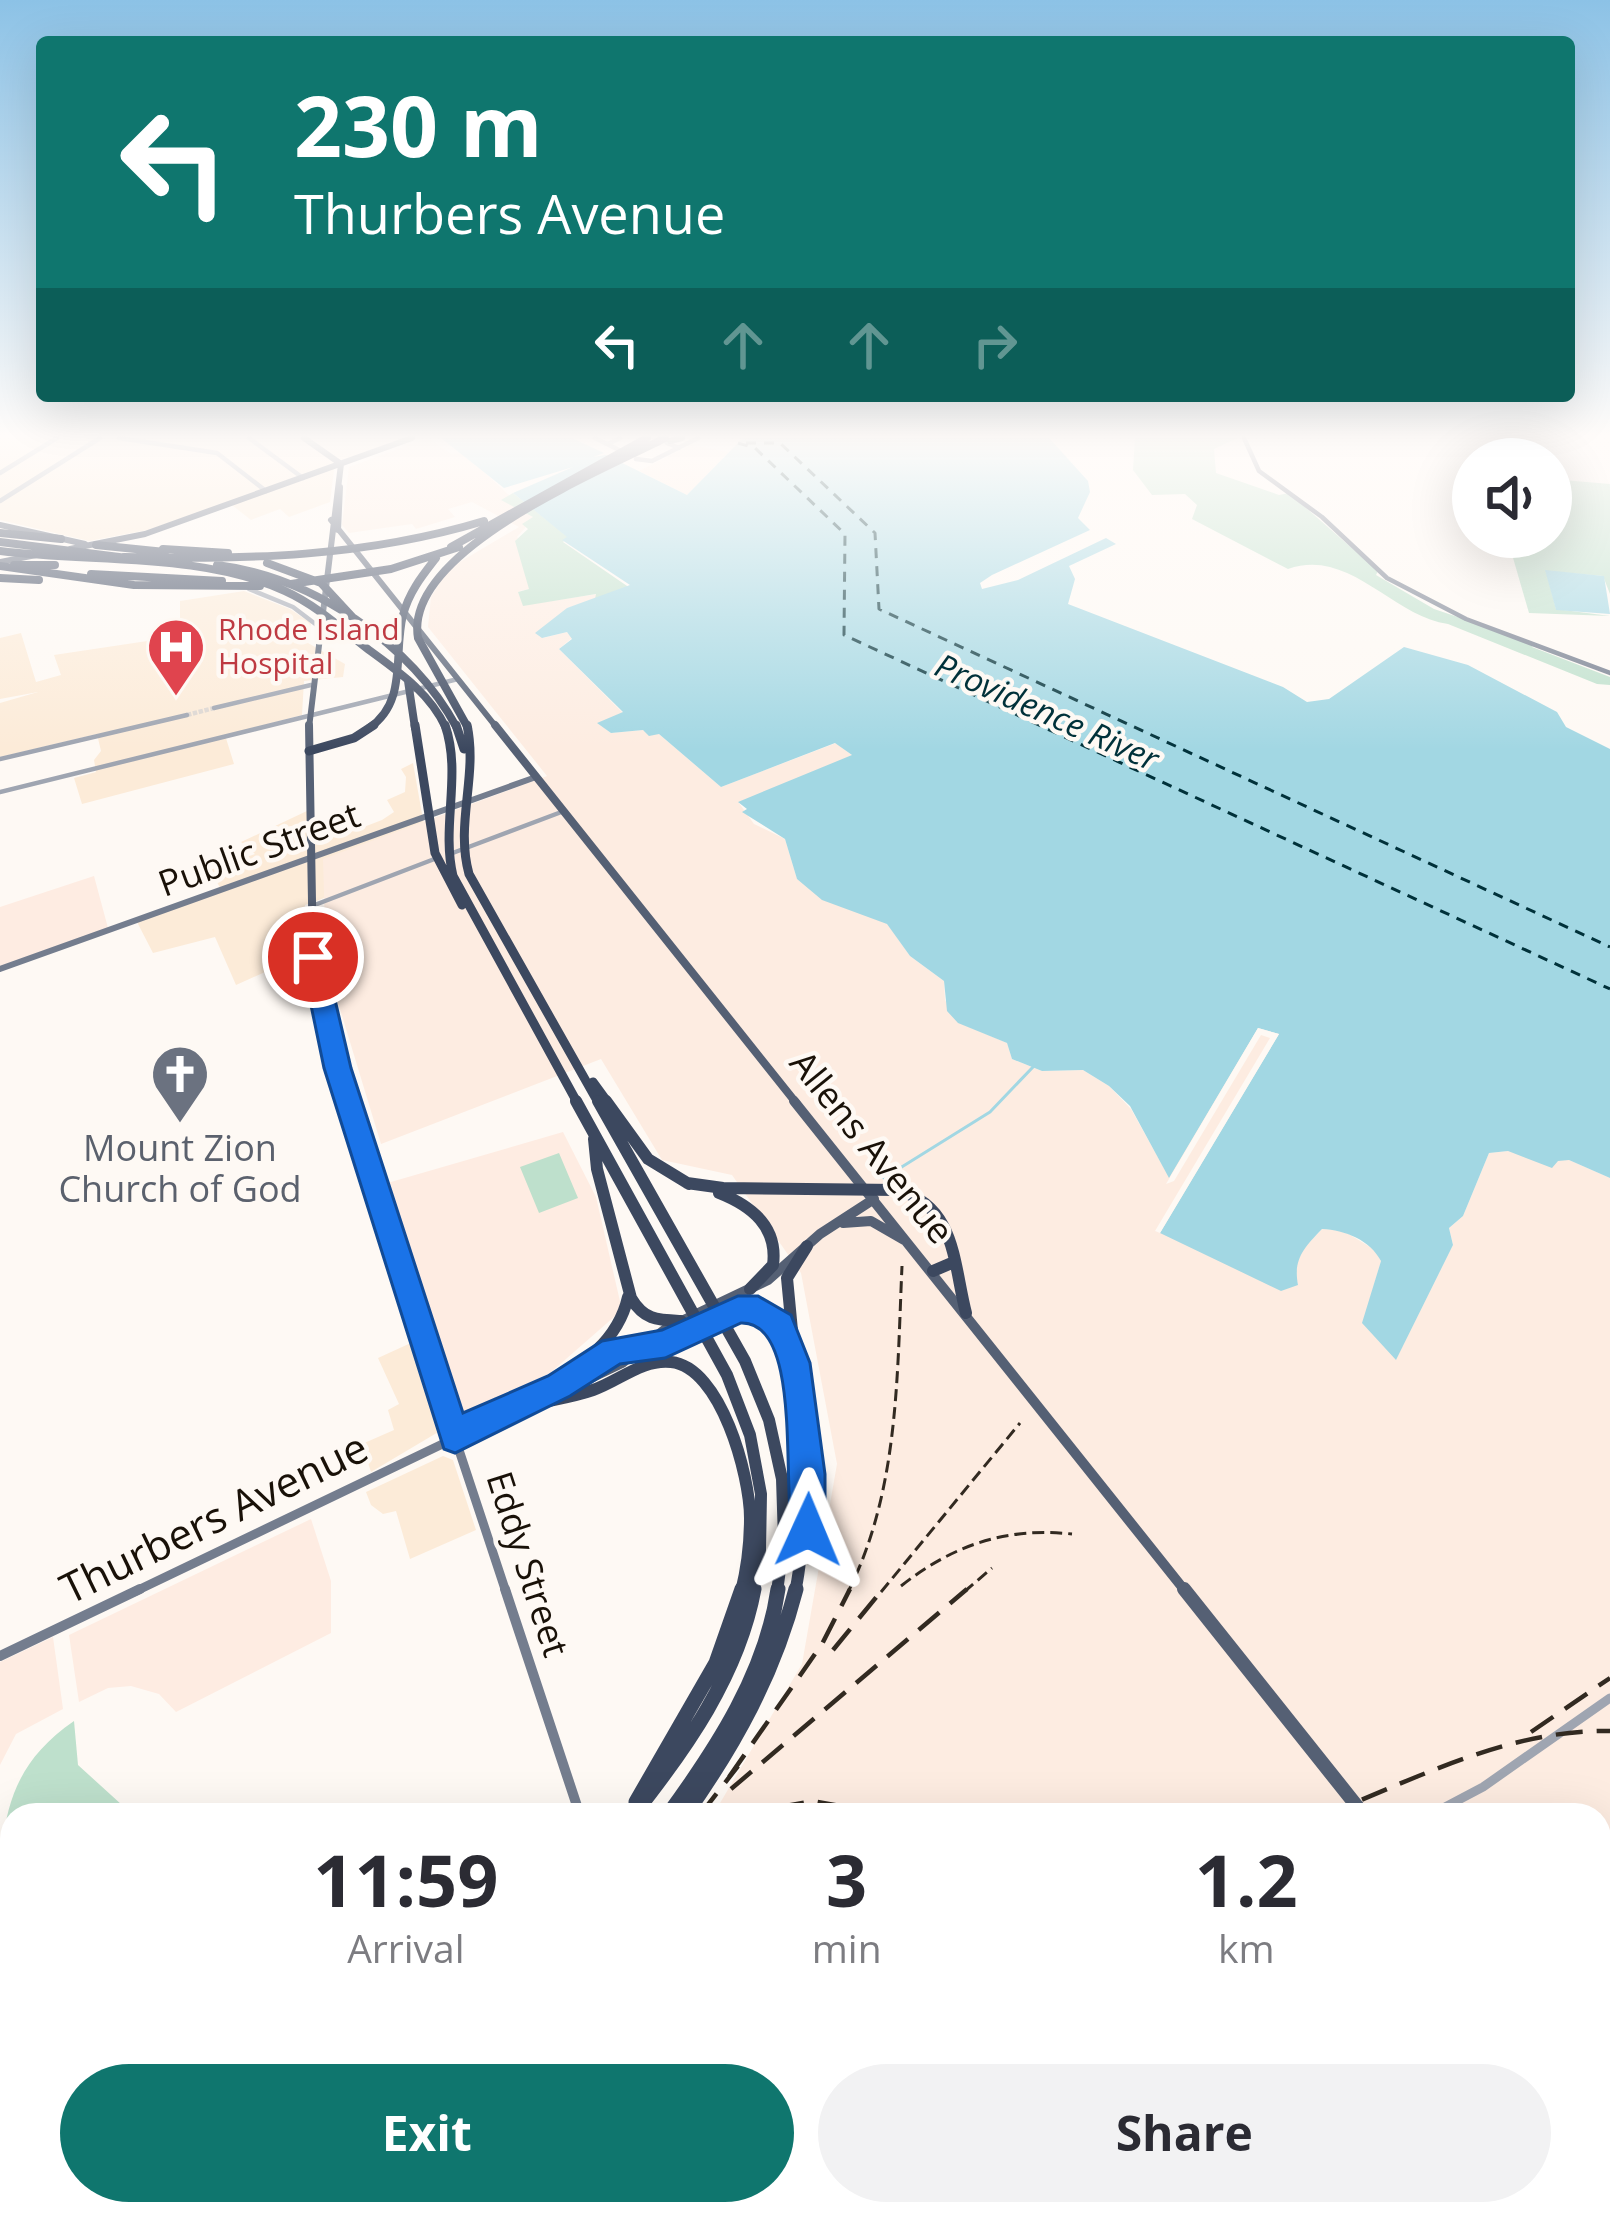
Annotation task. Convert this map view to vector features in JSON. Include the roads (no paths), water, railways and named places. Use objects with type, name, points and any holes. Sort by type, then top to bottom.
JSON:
[{"type":"highway","points":[[96,545],[194,553],[322,555],[410,542]]},
{"type":"highway","points":[[309,751],[360,735],[384,717],[397,698],[400,618],[415,580],[460,542]]},
{"type":"highway","points":[[3,580],[203,587],[289,584],[376,572],[442,554],[463,542]]},
{"type":"highway","points":[[473,542],[447,562],[419,602],[416,624],[420,641],[452,693],[470,739],[461,805],[461,850],[478,892],[564,1043],[648,1159],[687,1183],[742,1203],[770,1232],[776,1250],[773,1265],[750,1288]]},
{"type":"highway","points":[[0,557],[126,548],[322,555]]},
{"type":"highway","points":[[126,548],[244,569],[288,582],[327,605],[437,692],[462,735],[465,776]]},
{"type":"highway","points":[[194,553],[286,567],[317,580],[337,595],[367,635]]},
{"type":"highway","points":[[0,557],[79,567],[232,575]]},
{"type":"highway","points":[[0,557],[232,575],[276,587],[315,609],[411,682],[424,695],[450,742],[442,857]]},
{"type":"highway","points":[[0,557],[151,583],[207,579],[249,589]]},
{"type":"highway","points":[[151,583],[180,580],[193,596]]},
{"type":"highway","points":[[400,618],[430,823],[458,902],[474,919],[710,1344],[742,1409],[757,1458],[762,1511],[757,1581],[742,1638],[716,1697],[680,1756],[640,1803]]},
{"type":"highway","points":[[576,1061],[760,1394],[777,1442],[786,1508],[784,1566],[767,1641],[743,1701],[710,1760],[677,1803]]},
{"type":"highway","points":[[594,1136],[597,1168],[634,1304],[645,1317],[681,1321]]},
{"type":"highway","points":[[687,1183],[903,1190],[926,1198],[940,1211],[966,1313]]},
{"type":"highway","points":[[694,1803],[725,1760],[760,1697],[801,1575],[809,1487],[787,1278],[807,1246]]},
{"type":"highway","points":[[933,1271],[953,1262]]},
{"type":"highway","points":[[533,1401],[614,1336],[627,1311],[627,1282]]},
{"type":"highway","points":[[753,1309],[766,1312],[780,1325],[794,1363]]},
{"type":"highway","points":[[533,1401],[589,1391],[654,1363],[681,1364],[708,1385],[737,1440],[747,1473],[750,1539],[730,1634],[695,1708],[637,1803]]},
{"type":"main road","points":[[58,551],[65,542],[96,545]]},
{"type":"main road","points":[[0,557],[98,542]]},
{"type":"main road","points":[[126,548],[136,542]]},
{"type":"main road","name":"Eddy Street","points":[[325,542],[309,716],[313,960],[338,1068],[576,1803]]},
{"type":"main road","points":[[322,555],[334,542]]},
{"type":"main road","name":"Allens Avenue","points":[[347,542],[1354,1803]]},
{"type":"main road","points":[[1348,542],[1389,579],[1438,605],[1610,673]]},
{"type":"main road","name":"Public Street","points":[[0,969],[536,777]]},
{"type":"main road","name":"Thurbers Avenue","points":[[0,1656],[622,1363],[681,1321],[773,1276],[827,1229],[874,1198]]},
{"type":"main road","points":[[827,1229],[866,1220],[914,1247]]},
{"type":"main road","name":"Thurbers Avenue","points":[[641,1347],[665,1344],[731,1312],[753,1309]]},
{"type":"street","points":[[249,589],[293,607],[318,626]]},
{"type":"street","points":[[0,792],[458,679]]},
{"type":"street","points":[[214,708],[311,685]]},
{"type":"street","points":[[0,760],[187,715]]},
{"type":"street","points":[[311,906],[564,811]]},
{"type":"street","points":[[1453,1803],[1610,1698]]},
{"type":"water","name":"Providence River","points":[[565,542],[1064,542],[992,575],[980,583],[982,589],[1018,580],[1098,542],[1112,542],[1116,544],[1069,566],[1075,579],[1068,604],[1283,687],[1307,702],[1329,699],[1404,647],[1468,665],[1557,712],[1566,727],[1610,749],[1610,1178],[1569,1160],[1558,1161],[1552,1168],[1508,1151],[1489,1153],[1463,1216],[1449,1228],[1453,1245],[1396,1360],[1362,1323],[1381,1261],[1356,1237],[1322,1229],[1301,1254],[1298,1285],[1281,1291],[1160,1233],[1279,1034],[1258,1028],[1169,1178],[1130,1106],[1109,1086],[1083,1070],[1042,1071],[1012,1059],[1007,1043],[958,1023],[947,1011],[944,981],[910,956],[887,924],[822,900],[797,879],[785,839],[742,812],[747,809],[738,802],[852,755],[835,743],[721,787],[659,734],[649,736],[643,730],[611,733],[597,723],[623,712],[559,649],[572,639],[567,632],[542,638],[535,633],[567,608],[630,585]]},
{"type":"water","points":[[1545,570],[1604,576],[1610,614],[1556,610]]},
{"type":"waterway","points":[[884,1178],[990,1112],[1033,1067]]},
{"type":"tunnel","points":[[187,715],[214,708]]},
{"type":"railway","points":[[848,1592],[865,1554],[886,1473],[896,1391],[902,1266]]},
{"type":"railway","points":[[881,1592],[1020,1423]]},
{"type":"railway","points":[[901,1586],[940,1560],[981,1542],[1025,1533],[1072,1534]]},
{"type":"railway","points":[[964,1592],[992,1568]]},
{"type":"railway","points":[[729,1777],[822,1644],[850,1589]]},
{"type":"railway","points":[[833,1650],[883,1589]]},
{"type":"railway","points":[[731,1789],[967,1589]]},
{"type":"railway","points":[[1531,1732],[1610,1678]]},
{"type":"railway","points":[[1353,1803],[1499,1747],[1536,1738],[1610,1731]]},
{"type":"railway","points":[[709,1803],[738,1766]]},
{"type":"railway","points":[[802,1803],[824,1803]]},
{"type":"place","name":"Rhode Island Hospital","points":[[176,698]]},
{"type":"place","name":"Mount Zion Church of God","points":[[180,1125]]}]
